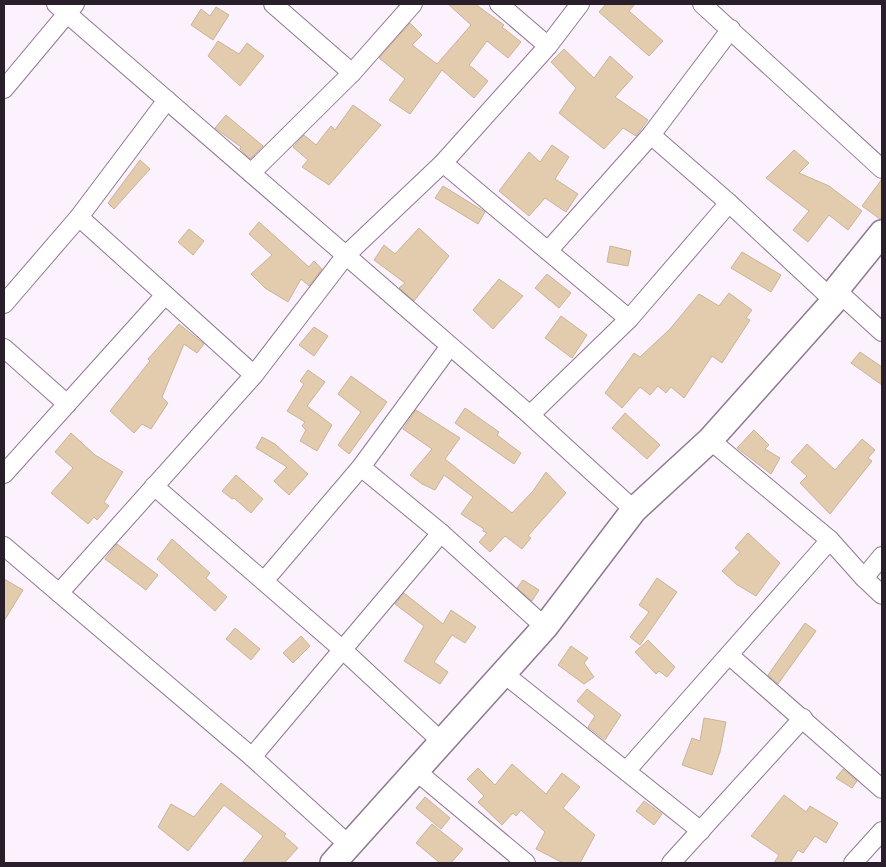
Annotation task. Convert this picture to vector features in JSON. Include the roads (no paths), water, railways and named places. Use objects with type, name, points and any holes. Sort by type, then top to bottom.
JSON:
[{"type":"street","points":[[273,4],[352,73]]},
{"type":"street","points":[[251,173],[352,73],[413,4]]},
{"type":"street","points":[[500,4],[548,46]]},
{"type":"street","points":[[59,593],[254,375],[346,256],[443,163],[548,46],[580,4]]},
{"type":"street","points":[[702,4],[882,169]]},
{"type":"street","points":[[4,89],[66,7],[167,100],[530,415],[634,510]]},
{"type":"street","points":[[548,251],[651,135],[731,29]]},
{"type":"street","points":[[4,304],[79,217],[167,100]]},
{"type":"street","points":[[651,135],[835,296],[882,332]]},
{"type":"street","points":[[443,163],[628,319]]},
{"type":"street","points":[[530,415],[628,319],[729,204]]},
{"type":"street","points":[[79,217],[254,375]]},
{"type":"street","points":[[4,546],[252,758],[342,855],[545,627],[634,510],[710,440],[835,296],[882,233]]},
{"type":"street","points":[[4,474],[165,295]]},
{"type":"street","points":[[264,581],[361,467],[450,346]]},
{"type":"street","points":[[4,348],[67,404]]},
{"type":"street","points":[[710,440],[830,540],[864,578],[882,594]]},
{"type":"street","points":[[361,467],[441,534],[545,627]]},
{"type":"street","points":[[154,486],[343,650],[442,742]]},
{"type":"street","points":[[252,758],[441,534]]},
{"type":"street","points":[[627,770],[830,540]]},
{"type":"street","points":[[864,578],[882,556]]},
{"type":"street","points":[[729,655],[882,789]]},
{"type":"street","points":[[503,673],[627,770],[701,831]]},
{"type":"street","points":[[671,863],[803,718]]},
{"type":"street","points":[[416,771],[526,863]]},
{"type":"street","points":[[853,863],[882,831]]}]
